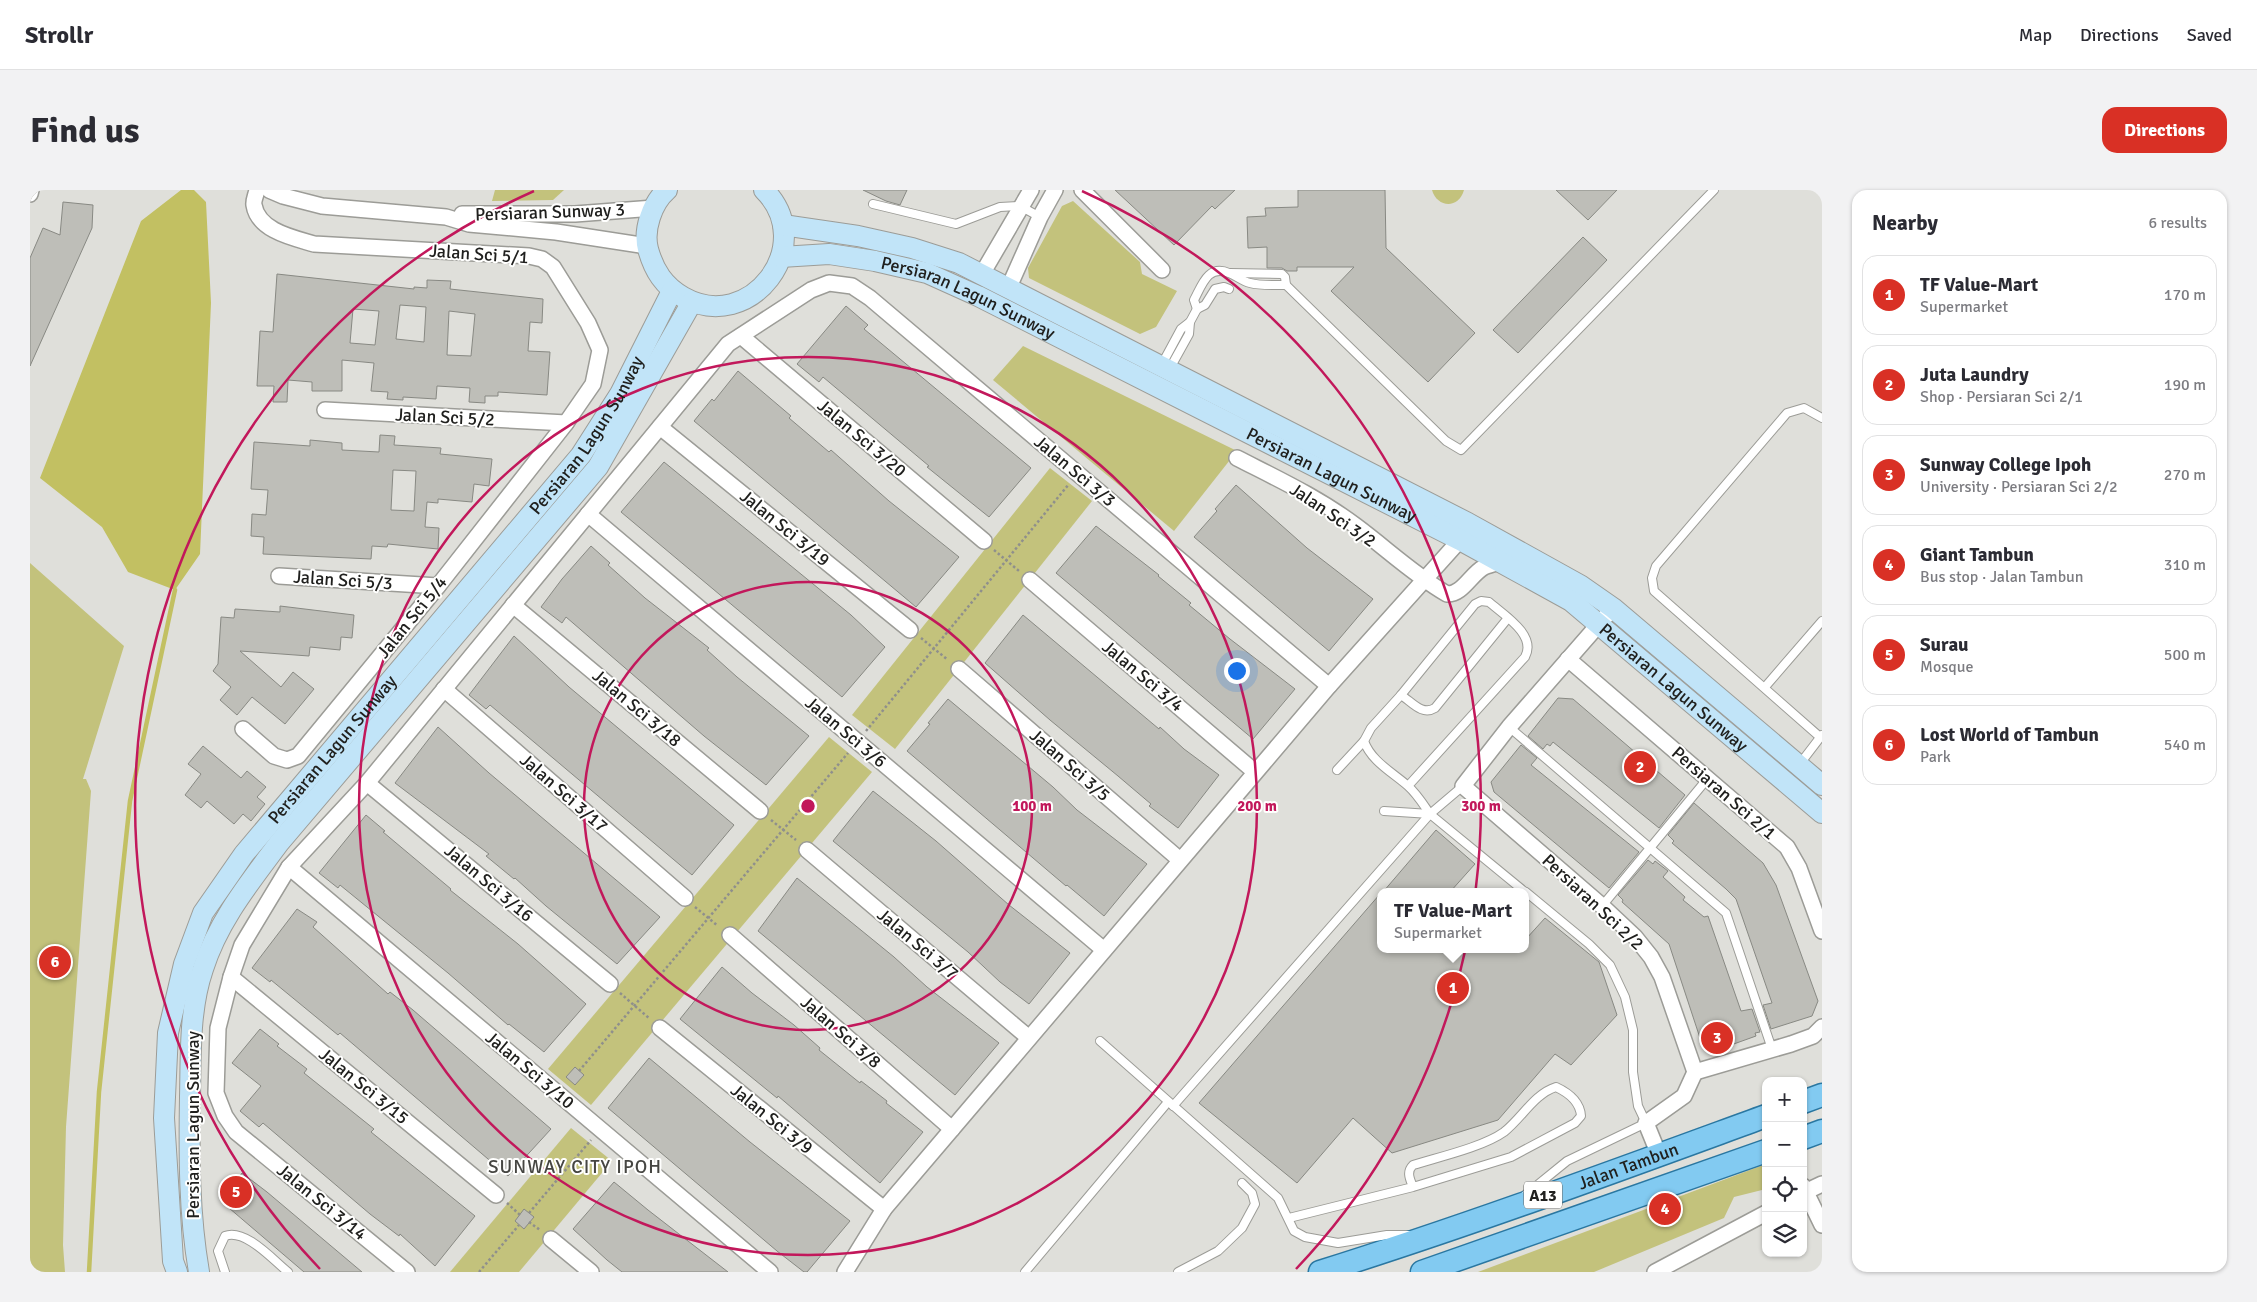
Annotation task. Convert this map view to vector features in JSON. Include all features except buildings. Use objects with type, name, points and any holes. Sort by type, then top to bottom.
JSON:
[{"type":"main road","points":[[667,190],[654,208],[648,226],[647,246],[652,262],[660,278],[672,291],[692,302],[714,306],[736,303],[756,293],[772,277],[781,256],[784,241],[783,225],[776,207],[764,190]]},
{"type":"main road","name":"Persiaran Lagun Sunway","points":[[783,225],[858,236],[912,248],[959,264],[1009,287],[1165,368],[1464,532],[1500,562],[1571,600],[1599,624],[1792,773],[1822,785]]},
{"type":"main road","name":"Persiaran Lagun Sunway","points":[[781,256],[829,254],[875,261],[927,273],[1464,532],[1580,585],[1613,608],[1792,773],[1821,810]]},
{"type":"main road","name":"Persiaran Lagun Sunway","points":[[177,1272],[173,1260],[164,1118],[168,1033],[184,964],[203,913],[244,854],[580,455],[620,394],[672,291]]},
{"type":"main road","name":"Persiaran Lagun Sunway","points":[[199,1272],[193,1239],[189,1180],[191,1053],[194,1010],[202,969],[218,932],[279,842],[598,467],[692,302]]},
{"type":"main road","points":[[499,552],[516,565]]},
{"type":"main road","points":[[1807,1101],[1822,1095]]},
{"type":"main road","name":"Jalan Tambun","points":[[1320,1272],[1438,1235],[1512,1206],[1762,1117]]},
{"type":"main road","points":[[1807,1137],[1822,1131]]},
{"type":"main road","name":"Jalan Tambun","points":[[1422,1272],[1762,1152]]},
{"type":"street","points":[[30,194],[32,190]]},
{"type":"street","name":"Jalan Sci 5/1","points":[[257,190],[254,204],[258,215],[270,227],[287,236],[314,244],[529,256],[542,259],[553,267],[588,323],[600,350],[593,384],[566,424]]},
{"type":"street","name":"Persiaran Sunway 3","points":[[269,190],[283,196],[322,206],[446,218],[469,224],[575,235],[647,246]]},
{"type":"street","points":[[982,274],[1031,190]]},
{"type":"street","points":[[1009,287],[1040,217],[1055,190]]},
{"type":"street","points":[[1082,190],[1162,270]]},
{"type":"street","name":"Persiaran Sunway 3","points":[[446,218],[472,214],[575,214],[654,208]]},
{"type":"street","points":[[575,214],[575,235]]},
{"type":"street","name":"Jalan Sci 3/3","points":[[444,689],[728,344],[811,290],[830,283],[852,286],[870,298],[1329,686]]},
{"type":"street","name":"Jalan Sci 3/20","points":[[741,336],[984,541]]},
{"type":"street","name":"Jalan Sci 5/2","points":[[325,410],[566,424]]},
{"type":"street","name":"Jalan Sci 5/4","points":[[243,729],[274,756],[287,760],[298,756],[438,586],[566,424]]},
{"type":"street","name":"Jalan Sci 3/19","points":[[660,427],[910,630]]},
{"type":"street","name":"Jalan Sci 3/2","points":[[1237,458],[1310,496],[1356,526],[1424,581],[1451,594],[1483,568],[1500,562]]},
{"type":"street","name":"Jalan Sci 3/6","points":[[588,514],[1104,950]]},
{"type":"street","points":[[845,1272],[884,1209],[1255,772],[1329,686],[1424,581],[1464,532]]},
{"type":"street","name":"Jalan Sci 5/3","points":[[279,576],[438,586]]},
{"type":"street","name":"Jalan Sci 3/4","points":[[1030,580],[1255,772]]},
{"type":"street","name":"Jalan Sci 3/18","points":[[513,605],[760,811]]},
{"type":"street","points":[[1464,786],[1509,727],[1613,608]]},
{"type":"street","name":"Persiaran Sci 2/1","points":[[1568,659],[1787,847],[1799,868],[1822,931]]},
{"type":"street","name":"Jalan Sci 3/5","points":[[959,669],[1180,860]]},
{"type":"street","name":"Jalan Sci 3/14","points":[[407,1272],[236,1132],[225,1116],[216,1093],[218,1028],[231,977],[242,946],[289,867],[367,783],[444,689]]},
{"type":"street","name":"Jalan Sci 3/17","points":[[444,689],[685,898]]},
{"type":"street","name":"Jalan Sci 3/16","points":[[367,783],[610,984]]},
{"type":"street","name":"Persiaran Sci 2/2","points":[[1464,786],[1602,906],[1635,937],[1651,956],[1662,977],[1695,1072]]},
{"type":"street","name":"Jalan Sci 3/7","points":[[806,850],[1029,1038]]},
{"type":"street","name":"Jalan Sci 3/10","points":[[289,867],[770,1272]]},
{"type":"street","name":"Jalan Sci 3/8","points":[[730,935],[952,1128]]},
{"type":"street","name":"Jalan Sci 3/15","points":[[231,977],[496,1194]]},
{"type":"street","points":[[1659,1155],[1646,1123],[1684,1096],[1695,1072],[1812,1036],[1822,1027]]},
{"type":"street","name":"Jalan Sci 3/9","points":[[660,1028],[884,1209]]},
{"type":"street","points":[[1807,1189],[1822,1184]]},
{"type":"street","points":[[1807,1196],[1822,1225]]},
{"type":"street","points":[[1655,1272],[1762,1215]]},
{"type":"street","points":[[551,1239],[591,1272]]},
{"type":"lane","points":[[1230,273],[1278,272],[1285,277],[1286,285],[1446,441],[1461,450],[1714,190]]},
{"type":"lane","points":[[873,204],[956,224],[1000,207],[1020,206],[1040,217]]},
{"type":"lane","points":[[1197,309],[1194,300],[1212,271],[1220,270],[1230,273],[1253,284],[1286,285]]},
{"type":"lane","points":[[1165,368],[1181,329],[1190,322],[1197,309],[1205,305],[1215,289],[1224,287],[1229,289]]},
{"type":"lane","points":[[1792,773],[1821,736],[1654,591],[1652,578],[1656,566],[1787,413],[1804,408],[1822,418]]},
{"type":"lane","points":[[1337,770],[1364,741],[1371,728],[1475,604],[1481,601],[1489,602],[1528,639],[1529,649],[1525,657],[1408,786]]},
{"type":"lane","points":[[1401,694],[1424,711],[1436,708],[1508,618]]},
{"type":"lane","points":[[1765,687],[1822,621]]},
{"type":"lane","points":[[1509,727],[1652,847],[1726,913],[1772,1049]]},
{"type":"lane","points":[[1364,741],[1367,751],[1408,786],[1430,814],[1520,888]]},
{"type":"lane","points":[[1602,906],[1708,778]]},
{"type":"lane","points":[[1025,1272],[1171,1104],[1430,814],[1464,786]]},
{"type":"lane","points":[[1384,811],[1430,814]]},
{"type":"lane","points":[[1512,1206],[1567,1161],[1646,1123],[1638,1106],[1633,1072],[1633,1030],[1625,997],[1610,965],[1589,944],[1529,895]]},
{"type":"lane","points":[[1100,1041],[1278,1198],[1294,1230],[1305,1237],[1338,1243],[1387,1235],[1438,1235]]},
{"type":"lane","points":[[1289,1218],[1413,1188],[1511,1157],[1576,1123],[1581,1116],[1580,1107],[1565,1091],[1556,1087],[1546,1090],[1504,1132],[1488,1140],[1413,1165],[1408,1174],[1413,1188]]},
{"type":"lane","points":[[1178,1272],[1218,1251],[1242,1228],[1255,1204],[1252,1193],[1242,1183]]},
{"type":"lane","points":[[225,1272],[218,1251],[225,1236],[233,1234],[248,1239],[288,1272]]},
{"type":"path","points":[[579,1070],[858,741],[1078,473]]},
{"type":"path","points":[[984,541],[1030,580]]},
{"type":"path","points":[[910,630],[959,669]]},
{"type":"path","points":[[760,811],[806,850]]},
{"type":"path","points":[[685,898],[730,935]]},
{"type":"path","points":[[610,984],[660,1028]]},
{"type":"path","points":[[529,1213],[600,1129]]},
{"type":"path","points":[[479,1272],[519,1225]]},
{"type":"shaded area","points":[[181,190],[194,190],[206,202],[211,303],[200,554],[175,590],[128,572],[102,527],[40,478],[141,221]]},
{"type":"shaded area","points":[[495,190],[564,190],[553,200],[492,201]]},
{"type":"shaded area","points":[[1432,190],[1464,190],[1458,201],[1448,204],[1438,200]]},
{"type":"shaded area","points":[[1073,201],[1140,262],[1142,274],[1177,291],[1156,327],[1140,334],[1029,278],[1028,268],[1062,206]]},
{"type":"shaded area","points":[[1023,346],[1237,451],[1174,531],[993,380]]},
{"type":"shaded area","points":[[1050,468],[1092,501],[895,749],[852,715]]},
{"type":"shaded area","points":[[30,563],[124,646],[83,779],[86,779],[91,791],[66,1127],[63,1245],[65,1272],[30,1272]]},
{"type":"shaded area","points":[[829,737],[872,772],[591,1105],[548,1069]]},
{"type":"shaded area","points":[[571,1128],[612,1161],[519,1272],[450,1272]]},
{"type":"shaded area","points":[[1762,1166],[1762,1190],[1734,1197],[1724,1218],[1594,1272],[1478,1272]]},
{"type":"waterway","points":[[89,1272],[99,1092],[130,801],[175,590]]},
{"type":"place","name":"Juta Laundry","points":[[1640,767]]},
{"type":"place","name":"Lost World of Tambun","points":[[55,962]]},
{"type":"place","name":"TF Value-Mart","points":[[1453,988]]},
{"type":"place","name":"Sunway College Ipoh","points":[[1717,1038]]},
{"type":"place","name":"Surau","points":[[236,1192]]},
{"type":"place","name":"Giant Tambun","points":[[1665,1209]]},
{"type":"district","name":"SUNWAY CITY IPOH","points":[[575,1166]]}]
